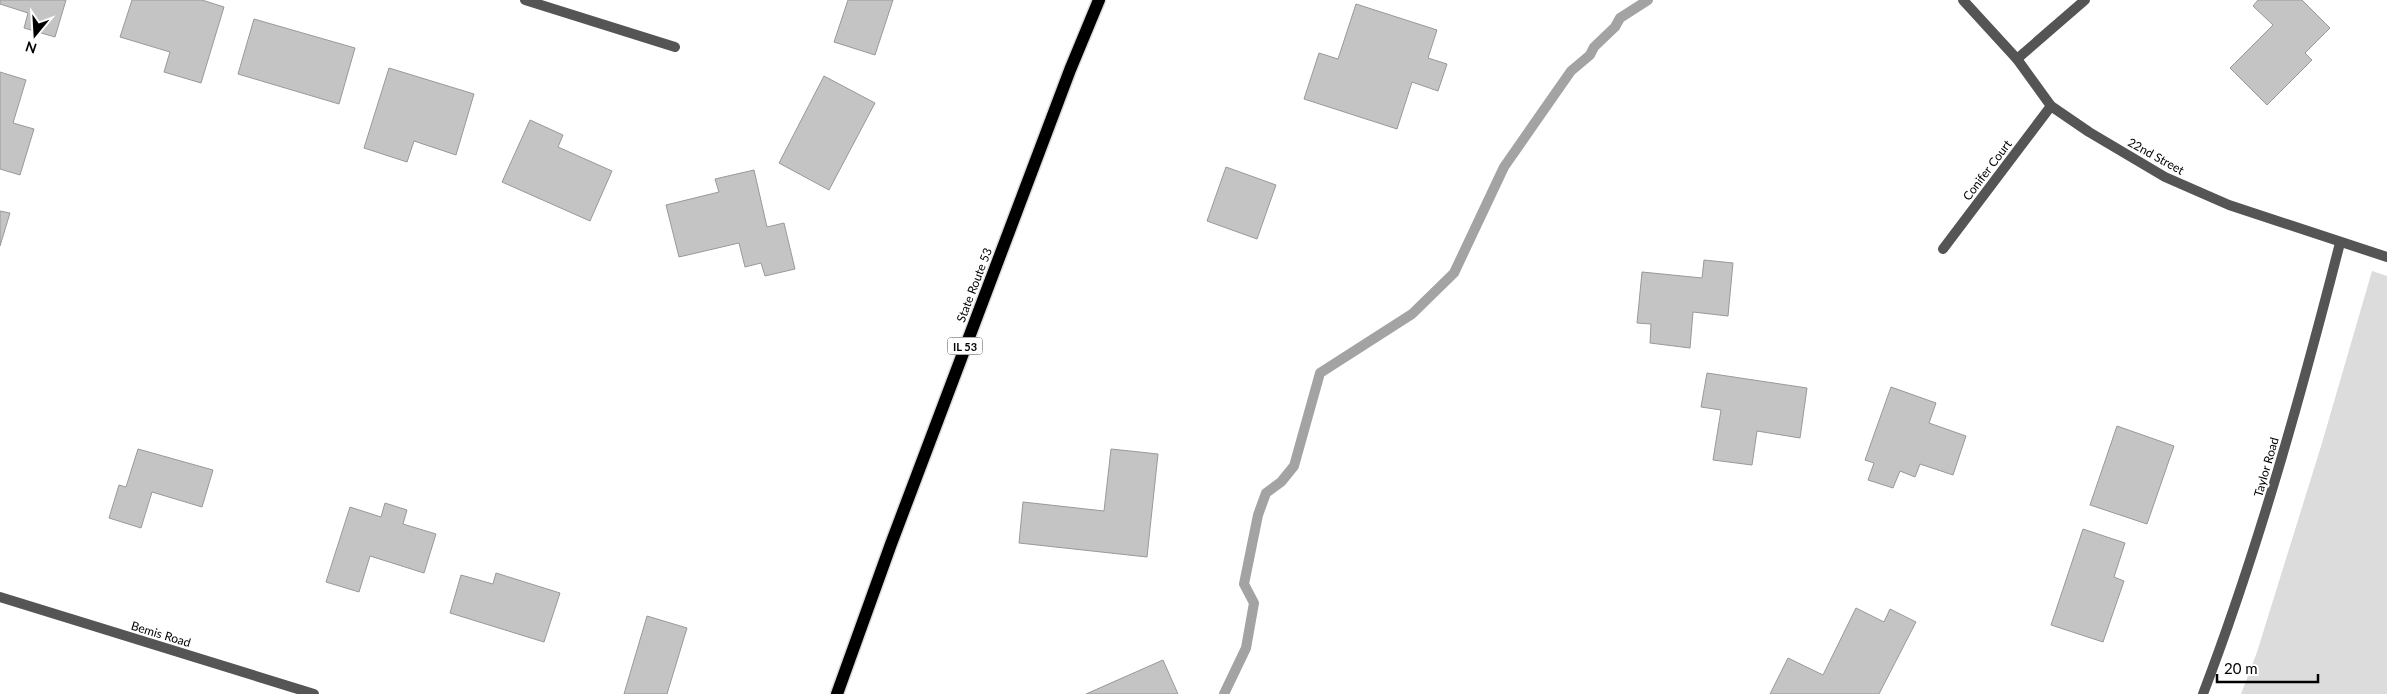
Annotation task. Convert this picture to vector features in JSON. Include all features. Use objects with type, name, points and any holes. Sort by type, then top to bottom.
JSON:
[{"type":"main road","name":"State Route 53","points":[[837,694],[898,525],[1070,70],[1099,0]]},
{"type":"street","points":[[525,0],[675,47]]},
{"type":"street","name":"22nd Street","points":[[1963,0],[2017,59],[2051,106],[2089,132],[2165,177],[2229,205],[2387,257]]},
{"type":"street","points":[[2017,59],[2085,0]]},
{"type":"street","name":"Conifer Court","points":[[1943,249],[2051,106]]},
{"type":"street","name":"Taylor Road","points":[[2203,694],[2268,507],[2307,370],[2340,243]]},
{"type":"street","name":"Bemis Road","points":[[0,597],[314,694]]},
{"type":"shaded area","points":[[2372,271],[2387,276],[2387,694],[2241,694],[2257,652],[2322,443]]},
{"type":"building","points":[[0,0],[66,0],[55,37],[24,28],[28,13],[0,4]]},
{"type":"building","points":[[132,0],[202,0],[224,7],[201,83],[164,72],[170,52],[120,37]]},
{"type":"building","points":[[848,0],[893,0],[875,55],[834,42]]},
{"type":"building","points":[[2258,0],[2302,0],[2330,28],[2305,53],[2312,60],[2267,105],[2230,68],[2273,25],[2253,6]]},
{"type":"building","points":[[1356,4],[1437,30],[1428,58],[1447,64],[1438,91],[1412,82],[1397,129],[1304,99],[1319,53],[1338,59]]},
{"type":"building","points":[[254,19],[355,48],[339,104],[238,74]]},
{"type":"building","points":[[389,68],[474,94],[456,155],[414,141],[407,162],[364,148]]},
{"type":"building","points":[[0,72],[26,80],[13,123],[34,129],[20,175],[0,169]]},
{"type":"building","points":[[824,76],[875,103],[829,190],[779,163]]},
{"type":"building","points":[[530,120],[563,135],[558,147],[612,171],[590,221],[502,182]]},
{"type":"building","points":[[1226,167],[1276,185],[1257,239],[1207,221]]},
{"type":"building","points":[[754,170],[767,227],[784,223],[795,269],[765,276],[761,263],[745,267],[739,243],[679,257],[666,205],[719,192],[715,179]]},
{"type":"building","points":[[0,211],[10,213],[0,246]]},
{"type":"building","points":[[1704,260],[1733,263],[1728,316],[1693,312],[1690,348],[1650,343],[1651,324],[1637,323],[1642,272],[1702,278]]},
{"type":"building","points":[[1707,373],[1807,388],[1800,438],[1757,431],[1752,465],[1713,460],[1721,410],[1701,407]]},
{"type":"building","points":[[1891,387],[1936,403],[1929,423],[1966,436],[1953,475],[1920,464],[1915,477],[1900,471],[1893,488],[1868,480],[1874,463],[1865,460]]},
{"type":"building","points":[[2117,426],[2174,446],[2147,524],[2090,505]]},
{"type":"building","points":[[138,449],[213,470],[202,507],[152,492],[141,528],[109,518],[119,485],[126,487]]},
{"type":"building","points":[[1111,449],[1158,454],[1147,557],[1019,543],[1023,502],[1104,511]]},
{"type":"building","points":[[385,503],[407,510],[403,524],[436,534],[424,573],[370,556],[359,592],[326,582],[350,507],[381,517]]},
{"type":"building","points":[[2083,529],[2125,543],[2114,577],[2124,581],[2103,642],[2051,625]]},
{"type":"building","points":[[496,573],[560,593],[544,642],[450,613],[461,575],[493,584]]},
{"type":"building","points":[[1856,608],[1884,622],[1890,609],[1916,622],[1879,694],[1770,694],[1788,658],[1823,675]]},
{"type":"building","points":[[647,616],[687,628],[667,694],[624,694]]},
{"type":"building","points":[[1163,660],[1178,694],[1086,694]]},
{"type":"waterway","points":[[1224,694],[1246,648],[1254,603],[1244,584],[1258,515],[1266,493],[1281,482],[1294,466],[1320,373],[1412,314],[1454,273],[1504,167],[1571,71],[1590,55],[1594,47],[1615,27],[1620,18],[1648,0]]}]
